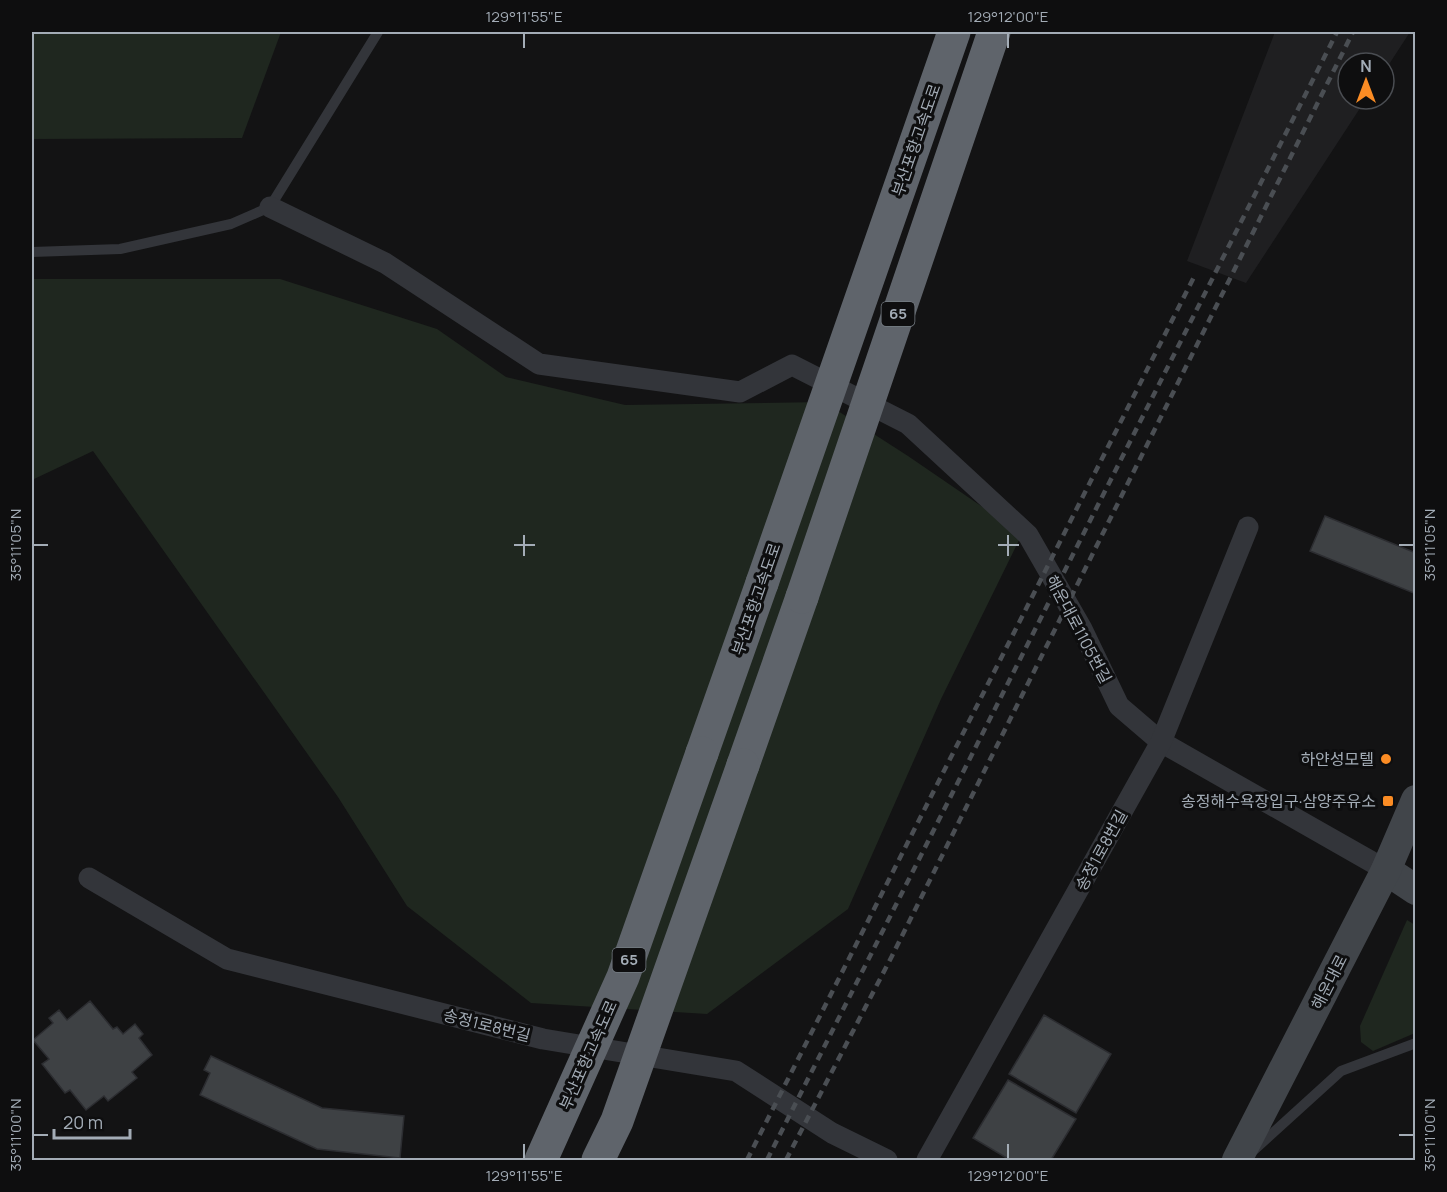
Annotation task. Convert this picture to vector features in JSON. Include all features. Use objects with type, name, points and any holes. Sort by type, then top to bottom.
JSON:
[{"type":"highway","name":"부산포항고속도로","points":[[541,1161],[623,977],[954,32]]},
{"type":"highway","name":"65","points":[[598,1161],[617,1121],[802,597],[994,32]]},
{"type":"main road","name":"해운대로","points":[[1237,1161],[1386,870],[1416,800]]},
{"type":"main road","points":[[1386,870],[1416,890]]},
{"type":"street","name":"해운대로1105번길","points":[[270,207],[385,263],[539,364],[740,392],[792,366],[908,424],[1028,535],[1082,629],[1119,706],[1161,742],[1386,870]]},
{"type":"street","name":"송정1로8번길","points":[[927,1161],[1161,742],[1248,527]]},
{"type":"street","name":"송정1로8번길","points":[[89,878],[227,959],[543,1039],[736,1071],[832,1132],[887,1161]]},
{"type":"lane","points":[[32,252],[120,249],[231,224],[270,207],[378,32]]},
{"type":"lane","points":[[1242,1161],[1341,1071],[1416,1043]]},
{"type":"shaded area","points":[[32,32],[281,32],[242,138],[32,139]]},
{"type":"shaded area","points":[[1275,32],[1410,32],[1396,54],[1396,51],[1336,51],[1336,111],[1358,111],[1246,283],[1187,261]]},
{"type":"shaded area","points":[[32,279],[280,279],[437,329],[506,377],[625,405],[824,402],[1022,534],[941,699],[848,909],[707,1014],[531,1003],[407,906],[338,797],[93,451],[32,480]]},
{"type":"shaded area","points":[[1407,920],[1415,925],[1415,1033],[1373,1051],[1361,1042],[1360,1026]]},
{"type":"building","points":[[1325,516],[1416,553],[1416,594],[1310,551]]},
{"type":"building","points":[[90,1001],[113,1029],[117,1027],[123,1034],[135,1024],[143,1034],[139,1038],[152,1055],[132,1072],[137,1078],[108,1101],[104,1096],[86,1110],[70,1090],[65,1093],[42,1064],[49,1059],[33,1040],[53,1023],[49,1018],[59,1010],[67,1020]]},
{"type":"building","points":[[1044,1015],[1111,1054],[1076,1113],[1009,1074]]},
{"type":"building","points":[[211,1056],[322,1108],[404,1116],[400,1158],[317,1149],[200,1095],[210,1073],[204,1070]]},
{"type":"building","points":[[1008,1080],[1076,1119],[1051,1160],[1010,1160],[973,1138]]},
{"type":"railway","points":[[767,1160],[1337,32]]},
{"type":"railway","points":[[786,1160],[892,956],[1353,32]]},
{"type":"railway","points":[[747,1160],[1195,275]]},
{"type":"place","name":"하얀성모텔","points":[[1386,759]]},
{"type":"place","name":"송정해수욕장입구·삼양주유소","points":[[1388,801]]}]
